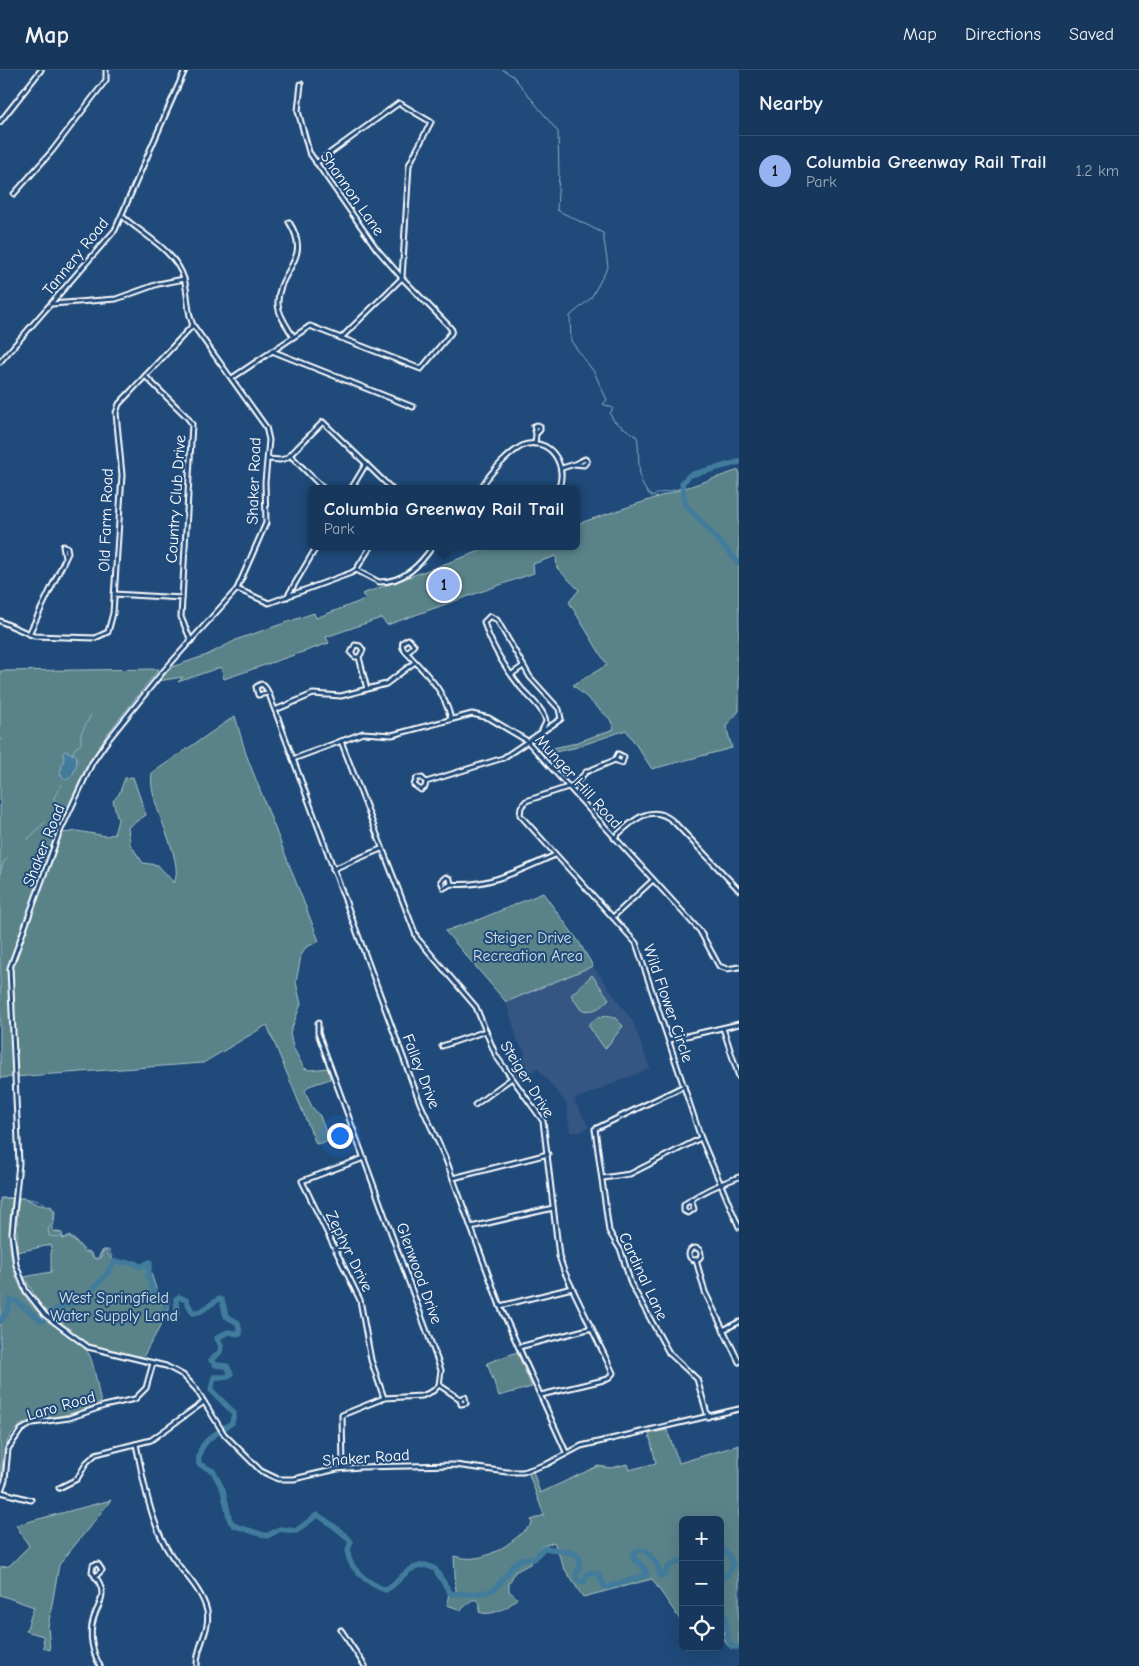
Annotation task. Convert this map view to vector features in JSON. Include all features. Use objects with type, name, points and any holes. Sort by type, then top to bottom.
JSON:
[{"type":"street","points":[[0,122],[41,70]]},
{"type":"street","points":[[14,194],[52,151],[106,80],[106,70]]},
{"type":"street","name":"Tannery Road","points":[[0,362],[112,234],[122,216],[185,70]]},
{"type":"street","name":"Shannon Lane","points":[[302,84],[298,106],[300,119],[307,148],[316,163],[376,248],[452,330],[421,369],[341,338]]},
{"type":"street","points":[[232,378],[310,326],[341,338],[402,278],[409,165],[431,122],[399,103],[316,163]]},
{"type":"street","name":"Shaker Road","points":[[122,216],[175,261],[184,279],[188,311],[193,325],[266,427],[269,440],[265,482],[265,528],[237,589],[150,686],[92,763],[58,836],[14,952],[9,983],[19,1163],[17,1197],[12,1223],[16,1265],[30,1297],[47,1316],[94,1350],[171,1368],[183,1375],[194,1386],[220,1430],[261,1471],[276,1479],[294,1479],[343,1468],[455,1465],[517,1472],[543,1466],[566,1452],[584,1445],[739,1410]]},
{"type":"street","points":[[289,222],[298,241],[299,249],[294,264],[280,290],[278,303],[284,322],[293,336]]},
{"type":"street","points":[[52,304],[116,299],[158,284],[184,279]]},
{"type":"street","name":"Old Farm Road","points":[[0,621],[29,634],[71,638],[101,636],[111,627],[122,475],[116,413],[119,404],[193,325]]},
{"type":"street","points":[[271,351],[413,407]]},
{"type":"street","name":"Country Club Drive","points":[[145,376],[192,424],[181,622],[191,641]]},
{"type":"street","points":[[268,459],[283,460],[323,422],[388,485]]},
{"type":"street","points":[[535,444],[536,434]]},
{"type":"street","points":[[482,485],[484,481],[520,447],[535,444],[545,446],[552,451],[562,468],[559,485]]},
{"type":"street","points":[[290,455],[320,485]]},
{"type":"street","points":[[353,485],[366,464]]},
{"type":"street","points":[[562,468],[576,464]]},
{"type":"street","points":[[287,597],[314,550]]},
{"type":"street","points":[[237,589],[267,603],[356,570],[368,550]]},
{"type":"street","points":[[356,570],[379,582],[403,576],[421,564],[430,550]]},
{"type":"street","points":[[29,634],[64,558]]},
{"type":"street","points":[[114,594],[182,598]]},
{"type":"street","points":[[426,782],[498,760],[526,740],[558,721],[561,716],[559,709],[523,666],[497,620],[490,616],[485,619],[486,627],[512,674],[544,715],[552,721],[558,721]]},
{"type":"street","points":[[407,653],[414,645],[411,640],[406,639],[402,646],[407,653],[444,696],[451,719]]},
{"type":"street","points":[[359,657],[355,657],[351,653],[355,645],[360,646],[364,650],[359,657],[367,689]]},
{"type":"street","points":[[274,710],[313,694],[341,696],[367,689],[393,680],[415,662]]},
{"type":"street","points":[[512,674],[523,666]]},
{"type":"street","name":"Falley Drive","points":[[268,693],[420,1103],[453,1178],[500,1306],[566,1452]]},
{"type":"street","name":"Munger Hill Road","points":[[292,759],[364,733],[397,734],[472,714],[484,716],[526,740],[566,787],[703,934],[719,966],[727,969],[739,967]]},
{"type":"street","points":[[542,730],[546,722],[544,715]]},
{"type":"street","name":"Steiger Drive","points":[[341,741],[417,938],[476,1007],[496,1056],[544,1121],[559,1256],[572,1288],[612,1366],[613,1374],[610,1378],[541,1395]]},
{"type":"street","name":"Wild Flower Circle","points":[[615,760],[589,771],[575,784],[528,800],[523,803],[520,811],[524,821],[636,943],[701,1138],[739,1227]]},
{"type":"street","points":[[419,777],[426,782],[425,787],[421,790],[414,786],[414,780],[419,777]]},
{"type":"street","points":[[614,838],[640,816],[652,813],[664,816],[674,822],[739,890]]},
{"type":"street","points":[[333,869],[382,849]]},
{"type":"street","points":[[451,884],[474,884],[490,881],[555,855]]},
{"type":"street","points":[[613,917],[652,880]]},
{"type":"street","name":"Glenwood Drive","points":[[318,1024],[318,1033],[439,1360],[441,1370],[439,1385]]},
{"type":"street","points":[[669,1040],[739,1024]]},
{"type":"street","points":[[723,1028],[739,1077]]},
{"type":"street","points":[[442,1046],[486,1031]]},
{"type":"street","points":[[475,1104],[512,1078]]},
{"type":"street","name":"Cardinal Lane","points":[[684,1086],[595,1129],[609,1231],[621,1251],[628,1278],[669,1353],[696,1379],[708,1417]]},
{"type":"street","points":[[603,1178],[630,1174],[701,1138]]},
{"type":"street","points":[[453,1178],[548,1154]]},
{"type":"street","name":"Zephyr Drive","points":[[364,1158],[302,1181],[360,1300],[371,1360],[384,1398]]},
{"type":"street","points":[[691,1199],[708,1188],[739,1177]]},
{"type":"street","points":[[471,1227],[553,1208]]},
{"type":"street","points":[[696,1260],[704,1288],[739,1362]]},
{"type":"street","points":[[500,1306],[572,1288]]},
{"type":"street","points":[[723,1330],[739,1322]]},
{"type":"street","points":[[519,1347],[592,1328]]},
{"type":"street","name":"Laro Road","points":[[0,1492],[5,1478],[8,1449],[21,1430],[33,1424],[66,1419],[137,1398],[146,1388],[153,1363]]},
{"type":"street","points":[[343,1468],[342,1416],[384,1398],[422,1396],[433,1391],[439,1385],[460,1399]]},
{"type":"street","points":[[59,1488],[77,1479],[87,1462],[96,1454],[156,1437],[204,1402]]},
{"type":"street","points":[[136,1444],[145,1486],[163,1542],[206,1608],[207,1622],[198,1650],[197,1666]]},
{"type":"street","points":[[0,1492],[31,1500]]},
{"type":"street","points":[[96,1577],[101,1587],[102,1595],[93,1619],[91,1637],[100,1666]]},
{"type":"street","points":[[341,1630],[365,1666]]},
{"type":"shaded area","points":[[65,751],[76,755],[77,758],[73,773],[66,780],[60,774],[64,758],[63,753]]},
{"type":"shaded area","points":[[593,966],[633,1022],[650,1068],[574,1100],[589,1127],[580,1132],[570,1132],[566,1103],[537,1068],[519,1081],[509,1067],[526,1054],[518,1042],[506,1002]]},
{"type":"green space","points":[[739,470],[739,654],[736,657],[739,666],[739,711],[726,726],[732,748],[652,769],[626,730],[574,748],[541,755],[538,751],[572,744],[614,729],[610,719],[573,685],[607,665],[569,602],[579,590],[557,568],[556,556],[533,564],[534,573],[387,625],[381,618],[326,637],[329,643],[224,679],[221,667],[178,682],[183,677],[158,681],[169,668],[207,655],[238,639],[314,613],[316,618],[366,599],[362,594],[483,550],[580,550],[580,523]]},
{"type":"green space","points":[[159,669],[108,733],[85,769],[57,831],[63,833],[77,831],[106,836],[114,834],[118,820],[113,801],[119,794],[125,778],[133,777],[146,815],[128,827],[130,844],[143,863],[158,865],[174,883],[176,872],[175,859],[159,814],[152,785],[152,773],[235,716],[246,754],[319,941],[305,948],[301,956],[296,982],[301,1004],[290,1033],[293,1047],[304,1068],[310,1070],[328,1068],[330,1079],[309,1086],[305,1091],[312,1107],[320,1116],[326,1132],[339,1135],[336,1140],[316,1144],[267,1025],[203,1063],[0,1078],[0,671]]},
{"type":"green space","name":"Steiger Drive Recreation Area","points":[[543,893],[579,942],[593,966],[506,1002],[445,931]]},
{"type":"green space","points":[[592,975],[609,999],[596,1009],[590,1011],[581,1010],[571,995]]},
{"type":"green space","points":[[606,1016],[615,1018],[623,1026],[605,1049],[588,1025],[596,1018]]},
{"type":"green space","name":"West Springfield Water Supply Land","points":[[13,1198],[10,1227],[11,1257],[20,1286],[36,1310],[87,1351],[94,1368],[101,1403],[69,1414],[30,1421],[17,1428],[11,1435],[4,1450],[0,1483],[0,1199]]},
{"type":"green space","name":"West Springfield Water Supply Land","points":[[19,1198],[51,1206],[55,1212],[53,1231],[62,1233],[63,1239],[69,1236],[72,1238],[80,1245],[83,1252],[89,1251],[95,1259],[98,1259],[101,1252],[106,1250],[113,1262],[134,1262],[141,1265],[152,1261],[150,1270],[159,1298],[169,1297],[169,1309],[143,1357],[92,1347],[41,1306],[24,1277],[51,1272],[51,1245],[17,1252]]},
{"type":"green space","points":[[517,1352],[532,1387],[499,1396],[487,1363]]},
{"type":"green space","points":[[667,1430],[679,1463],[739,1445],[739,1648],[728,1646],[724,1634],[724,1516],[679,1516],[679,1618],[652,1579],[583,1597],[564,1568],[554,1542],[541,1547],[542,1550],[530,1564],[515,1572],[509,1584],[509,1591],[517,1598],[505,1608],[489,1613],[479,1612],[480,1604],[477,1600],[472,1600],[461,1610],[447,1605],[449,1591],[456,1593],[454,1556],[476,1558],[497,1551],[532,1524],[531,1520],[544,1515],[528,1472],[533,1471],[540,1493],[598,1466],[611,1468],[627,1464],[629,1470],[656,1463],[649,1434]]},
{"type":"green space","points":[[111,1500],[59,1565],[48,1627],[50,1650],[44,1648],[43,1636],[26,1631],[34,1607],[0,1595],[0,1567],[9,1566],[29,1546],[16,1525]]},
{"type":"waterway","points":[[503,70],[513,76],[558,132],[559,175],[557,210],[603,233],[608,267],[591,298],[570,316],[571,341],[594,372],[607,400],[603,404],[613,408],[610,414],[614,421],[637,437],[639,470],[647,492],[653,497],[656,494],[682,488]]},
{"type":"waterway","points":[[739,462],[690,475],[682,483],[685,504],[739,563]]},
{"type":"waterway","points":[[72,755],[75,748],[81,744],[81,733],[91,715]]},
{"type":"waterway","points":[[54,801],[54,797],[62,785]]},
{"type":"waterway","points":[[27,840],[45,822]]},
{"type":"waterway","points":[[0,874],[3,863],[7,858]]},
{"type":"waterway","points":[[0,1198],[28,1199],[42,1202],[54,1210],[54,1222],[48,1229],[49,1236],[70,1238],[94,1258],[101,1258],[103,1250],[109,1250],[114,1262]]},
{"type":"waterway","points":[[0,1321],[6,1314],[10,1300],[16,1301],[42,1321],[58,1308],[83,1300],[107,1274],[114,1262],[135,1263],[140,1267],[150,1262],[148,1275],[156,1299],[167,1298],[164,1317],[170,1319],[177,1314],[176,1299],[179,1297],[186,1300],[193,1313],[201,1311],[219,1299],[222,1300],[226,1316],[238,1323],[240,1334],[228,1332],[217,1338],[221,1346],[220,1352],[211,1360],[216,1365],[227,1366],[231,1374],[227,1377],[214,1377],[211,1390],[234,1413],[232,1423],[204,1444],[199,1456],[199,1464],[213,1471],[223,1490],[230,1521],[235,1526],[267,1536],[280,1529],[296,1531],[317,1515],[349,1539],[351,1542],[348,1550],[349,1558],[358,1572],[364,1578],[386,1590],[408,1571],[426,1565],[435,1569],[451,1594],[485,1593],[496,1587],[514,1564],[526,1558],[534,1559],[546,1548],[574,1553],[579,1557],[580,1567],[576,1574],[578,1581],[584,1583],[588,1573],[598,1573],[604,1586],[608,1587],[647,1575],[643,1566],[634,1560],[633,1554],[638,1550],[646,1551],[657,1564],[660,1576],[664,1576],[670,1565],[679,1562]]},
{"type":"waterway","points":[[724,1551],[730,1557],[733,1565],[729,1573],[724,1576]]},
{"type":"waterway","points":[[724,1615],[729,1642],[732,1647],[739,1647]]},
{"type":"place","name":"Columbia Greenway Rail Trail","points":[[444,585]]}]
